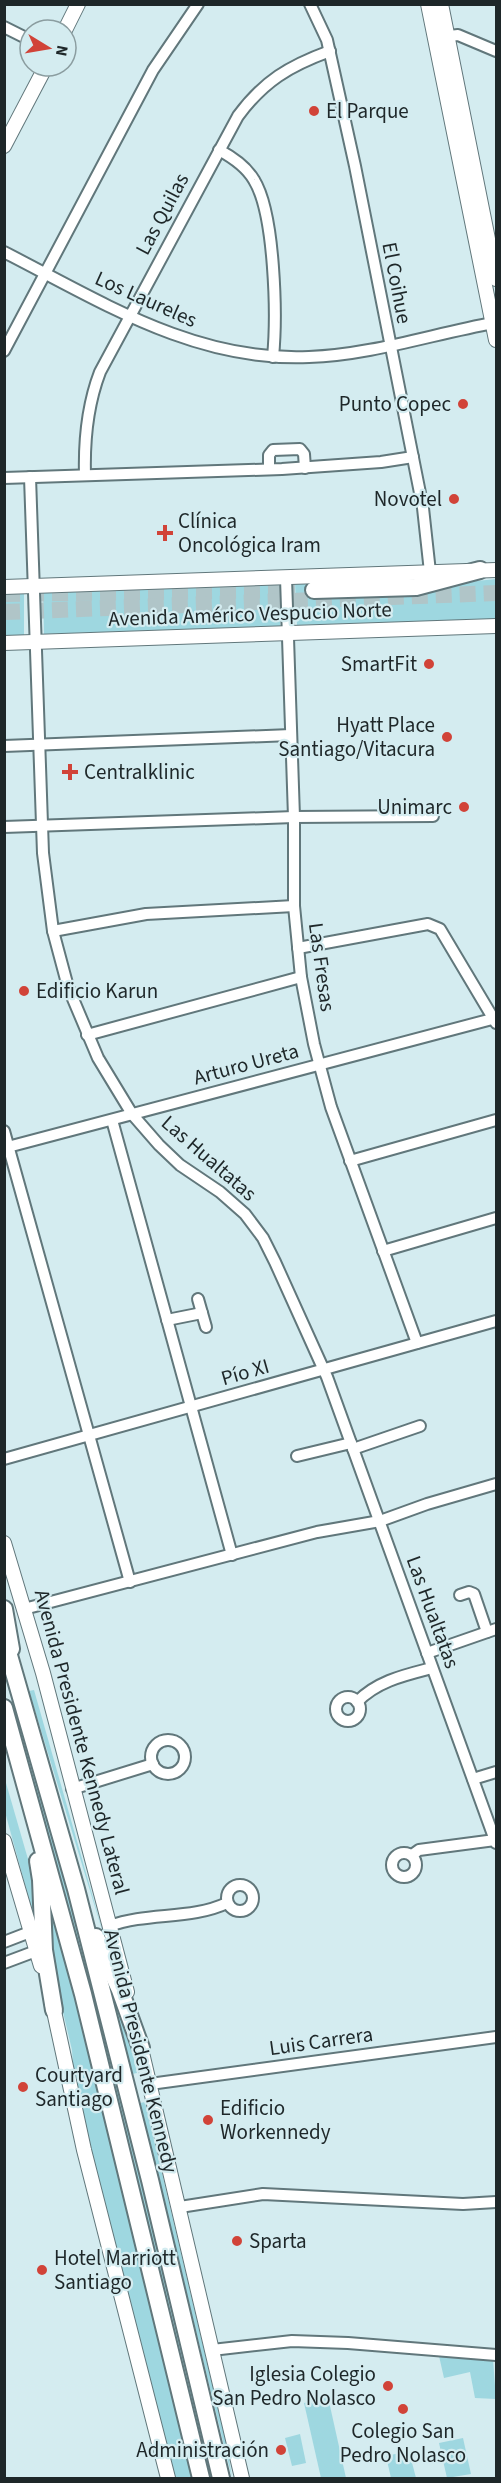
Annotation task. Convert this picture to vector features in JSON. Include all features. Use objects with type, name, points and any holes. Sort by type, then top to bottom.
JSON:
[{"type":"highway","points":[[314,590],[416,587],[488,570]]},
{"type":"highway","points":[[4,1609],[16,1677]]},
{"type":"highway","name":"Avenida Presidente Kennedy","points":[[4,1638],[76,1889],[150,2180],[221,2478]]},
{"type":"highway","name":"Avenida Presidente Kennedy","points":[[4,1708],[86,2005],[201,2478]]},
{"type":"highway","points":[[25,1780],[41,1880],[44,1950],[54,2010]]},
{"type":"highway","points":[[76,1889],[120,1990],[141,2048]]},
{"type":"main road","points":[[71,18],[78,4]]},
{"type":"main road","points":[[428,4],[441,38],[496,279]]},
{"type":"main road","points":[[441,4],[441,38],[495,324],[496,340]]},
{"type":"main road","points":[[6,140],[40,78]]},
{"type":"main road","name":"Avenida Américo Vespucio Norte","points":[[4,587],[488,570]]},
{"type":"main road","name":"Avenida Américo Vespucio Norte","points":[[4,643],[496,626]]},
{"type":"main road","name":"Avenida Presidente Kennedy Lateral","points":[[4,1543],[110,1926],[180,2207],[242,2478]]},
{"type":"main road","points":[[4,1841],[54,2010],[82,2139],[168,2478]]},
{"type":"street","points":[[4,351],[153,70],[198,4]]},
{"type":"street","name":"El Coihue","points":[[310,4],[323,29],[330,51],[423,508],[430,573]]},
{"type":"street","points":[[4,27],[18,34]]},
{"type":"street","points":[[441,38],[458,35],[496,51]]},
{"type":"street","name":"Las Quilas","points":[[85,475],[86,426],[100,372],[219,150],[246,105],[272,80],[300,62],[330,51]]},
{"type":"street","points":[[219,150],[246,169],[254,178],[261,197],[269,233],[274,284],[273,357]]},
{"type":"street","name":"Los Laureles","points":[[4,252],[129,316],[184,339],[228,351],[273,357],[330,355],[495,324]]},
{"type":"street","points":[[269,469],[269,455],[273,450],[300,449],[304,454],[305,468]]},
{"type":"street","points":[[4,478],[305,468],[381,462],[412,457]]},
{"type":"street","name":"Las Hualtatas","points":[[30,477],[34,642],[45,879],[53,931],[68,987],[87,1035],[132,1114],[180,1165],[232,1202],[255,1227],[275,1262],[324,1370],[496,1842]]},
{"type":"street","name":"Las Fresas","points":[[286,578],[294,817],[294,906],[301,976],[319,1065],[350,1161],[417,1343]]},
{"type":"street","points":[[4,746],[291,735]]},
{"type":"street","points":[[4,827],[294,817],[433,816]]},
{"type":"street","points":[[53,931],[146,914],[294,906]]},
{"type":"street","points":[[298,948],[429,924],[435,925],[440,928],[496,1020]]},
{"type":"street","points":[[87,1035],[301,976]]},
{"type":"street","name":"Arturo Ureta","points":[[7,1147],[496,1020]]},
{"type":"street","points":[[112,1120],[232,1555]]},
{"type":"street","points":[[350,1161],[496,1120]]},
{"type":"street","points":[[4,1131],[130,1582]]},
{"type":"street","points":[[383,1251],[496,1218]]},
{"type":"street","points":[[198,1299],[206,1327]]},
{"type":"street","points":[[167,1320],[202,1313]]},
{"type":"street","name":"Pío XI","points":[[4,1459],[496,1321]]},
{"type":"street","points":[[297,1456],[352,1446],[420,1426]]},
{"type":"street","points":[[24,1609],[317,1532],[380,1521],[427,1504],[496,1484]]},
{"type":"street","points":[[427,1653],[492,1630],[474,1594],[469,1592],[460,1595]]},
{"type":"street","points":[[357,1702],[368,1690],[377,1685],[432,1668]]},
{"type":"street","points":[[72,1789],[153,1764]]},
{"type":"street","points":[[473,1779],[496,1772]]},
{"type":"street","points":[[412,1855],[418,1850],[496,1842]]},
{"type":"street","points":[[110,1926],[142,1917],[160,1917],[218,1908],[228,1903]]},
{"type":"street","points":[[4,1942],[30,1932]]},
{"type":"street","points":[[4,1963],[36,1951]]},
{"type":"street","name":"Luis Carrera","points":[[150,2084],[496,2037]]},
{"type":"street","points":[[180,2207],[273,2193],[463,2204],[496,2202]]},
{"type":"street","points":[[212,2350],[292,2341],[348,2343],[496,2355]]},
{"type":"shaded area","points":[[496,579],[496,619],[297,625],[295,583],[457,583]]},
{"type":"shaded area","points":[[281,585],[280,626],[44,634],[43,592]]},
{"type":"shaded area","points":[[24,593],[24,635],[5,636],[4,594]]},
{"type":"shaded area","points":[[4,1661],[100,2006],[214,2478],[210,2478],[100,2024],[5,1676]]},
{"type":"shaded area","points":[[34,1690],[106,1943],[29,1691]]},
{"type":"shaded area","points":[[4,1776],[32,1873],[38,1932],[5,1812]]},
{"type":"shaded area","points":[[46,1887],[86,2031],[193,2478],[173,2478],[118,2262],[74,2078],[72,2050],[50,1957]]},
{"type":"shaded area","points":[[102,1956],[122,2006],[137,2073],[132,2074]]},
{"type":"shaded area","points":[[145,2102],[228,2451],[232,2478],[140,2103]]},
{"type":"shaded area","points":[[439,2356],[493,2359],[496,2399],[475,2398],[470,2372],[444,2378]]},
{"type":"shaded area","points":[[328,2397],[346,2478],[321,2478],[304,2403]]},
{"type":"shaded area","points":[[300,2434],[306,2463],[292,2466],[285,2438]]},
{"type":"shaded area","points":[[463,2438],[471,2474],[447,2478],[439,2443]]},
{"type":"shaded area","points":[[409,2451],[416,2478],[391,2478],[386,2456]]},
{"type":"tunnel","points":[[4,594],[295,590]]},
{"type":"tunnel","points":[[4,612],[496,593]]},
{"type":"place","name":"El Parque","points":[[314,111]]},
{"type":"place","name":"Punto Copec","points":[[463,404]]},
{"type":"place","name":"Novotel","points":[[454,499]]},
{"type":"place","name":"Clínica Oncológica Iram","points":[[165,533]]},
{"type":"place","name":"SmartFit","points":[[429,664]]},
{"type":"place","name":"Hyatt Place Santiago/Vitacura","points":[[447,737]]},
{"type":"place","name":"Centralklinic","points":[[70,772]]},
{"type":"place","name":"Unimarc","points":[[464,807]]},
{"type":"place","name":"Edificio Karun","points":[[24,991]]},
{"type":"place","name":"Courtyard Santiago","points":[[23,2087]]},
{"type":"place","name":"Edificio Workennedy","points":[[208,2120]]},
{"type":"place","name":"Sparta","points":[[237,2241]]},
{"type":"place","name":"Hotel Marriott Santiago","points":[[42,2270]]},
{"type":"place","name":"Iglesia Colegio San Pedro Nolasco","points":[[388,2386]]},
{"type":"place","name":"Colegio San Pedro Nolasco","points":[[403,2409]]},
{"type":"place","name":"Administración","points":[[281,2450]]}]
